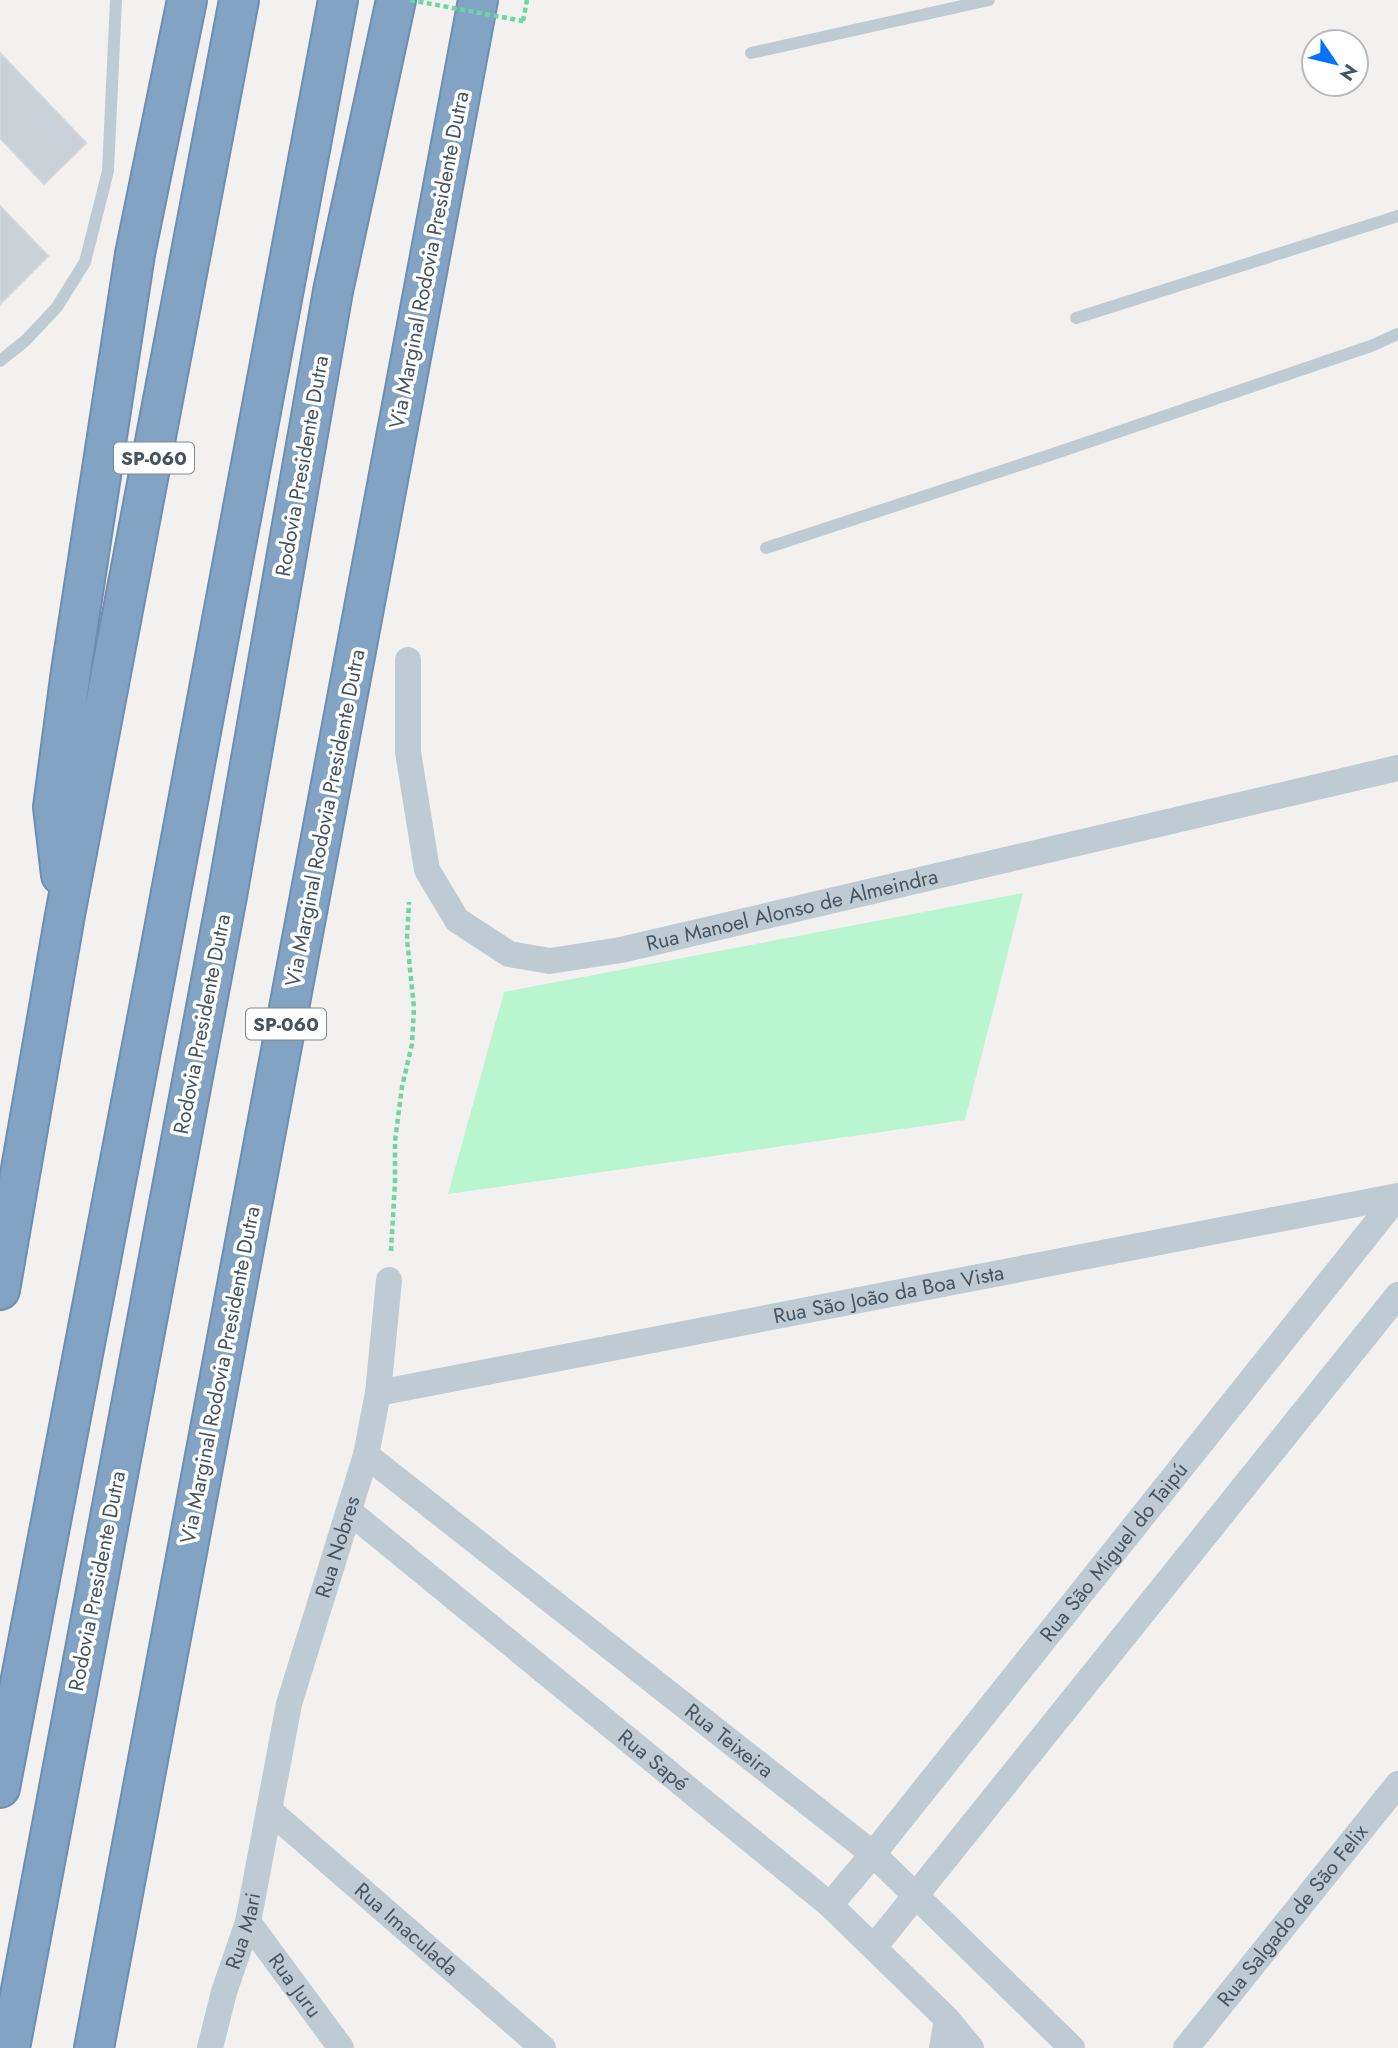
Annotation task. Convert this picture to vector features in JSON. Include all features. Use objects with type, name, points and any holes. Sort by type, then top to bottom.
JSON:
[{"type":"highway","points":[[65,915],[54,807],[71,671],[135,254],[187,0]]},
{"type":"highway","name":"SP-060","points":[[0,1290],[65,915],[239,0]]},
{"type":"highway","points":[[0,1788],[245,513],[338,0]]},
{"type":"highway","name":"Rodovia Presidente Dutra","points":[[10,2048],[222,923],[333,291],[396,0]]},
{"type":"highway","name":"Via Marginal Rodovia Presidente Dutra","points":[[94,2048],[478,0]]},
{"type":"street","name":"Rua Manoel Alonso de Almeindra","points":[[408,660],[408,752],[427,870],[457,920],[509,954],[550,961],[621,950],[1398,768]]},
{"type":"street","name":"Rua São João da Boa Vista","points":[[378,1393],[1398,1196]]},
{"type":"street","name":"Rua São Miguel do Taipú","points":[[830,1905],[1398,1196]]},
{"type":"street","name":"Rua Nobres","points":[[269,1810],[289,1704],[351,1512],[366,1455],[378,1393],[389,1280]]},
{"type":"street","points":[[874,1946],[1398,1295]]},
{"type":"street","name":"Rua Teixeira","points":[[366,1455],[873,1854],[1072,2048]]},
{"type":"street","name":"Rua Sapé","points":[[351,1512],[830,1905],[947,2019],[971,2048]]},
{"type":"street","name":"Rua Salgado de São Felix","points":[[1186,2048],[1398,1784]]},
{"type":"street","name":"Rua Mari","points":[[211,2048],[225,1992],[248,1922],[269,1810]]},
{"type":"street","name":"Rua Imaculada","points":[[269,1810],[543,2048]]},
{"type":"street","name":"Rua Juru","points":[[248,1922],[341,2048]]},
{"type":"street","points":[[942,2048],[947,2019]]},
{"type":"lane","points":[[0,361],[25,341],[57,307],[85,262],[108,171],[116,0]]},
{"type":"lane","points":[[751,53],[989,0]]},
{"type":"lane","points":[[1076,318],[1398,216]]},
{"type":"lane","points":[[766,548],[1050,455],[1398,334]]},
{"type":"path","points":[[410,0],[523,21],[527,0]]},
{"type":"path","points":[[389,1280],[395,1141],[402,1087],[412,1044],[414,1008],[407,939],[410,893]]},
{"type":"green space","points":[[1023,893],[965,1120],[448,1194],[504,992]]},
{"type":"building","points":[[0,53],[86,143],[44,184],[0,138]]},
{"type":"building","points":[[0,206],[48,256],[0,304]]}]
